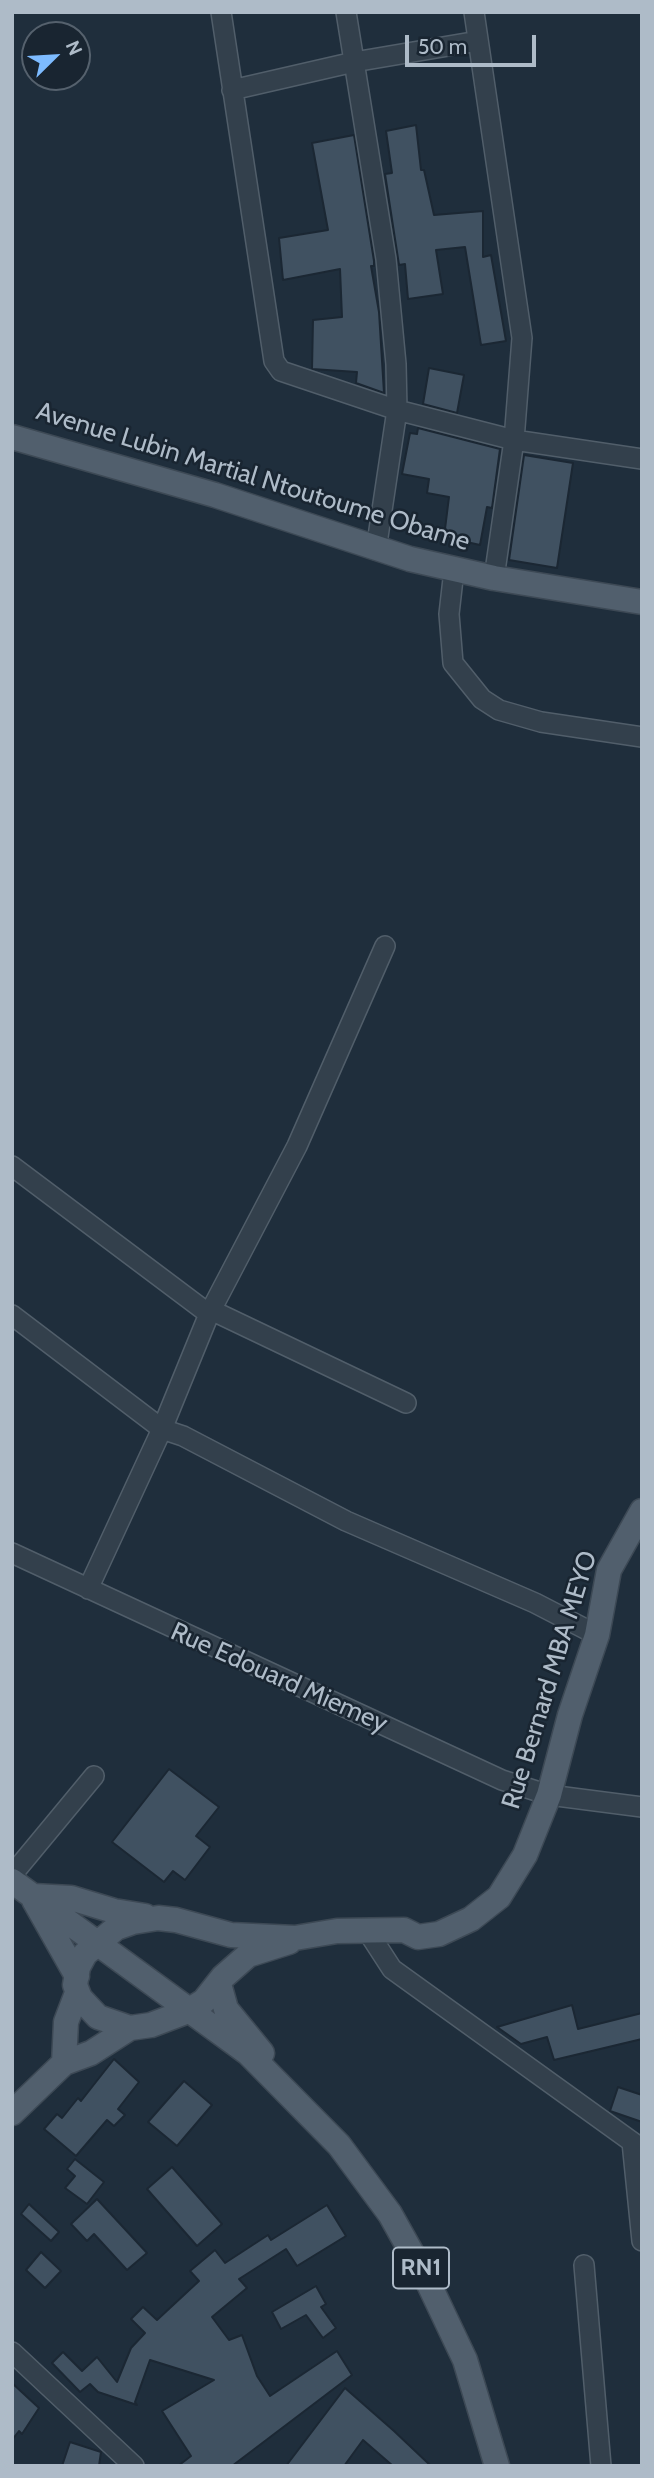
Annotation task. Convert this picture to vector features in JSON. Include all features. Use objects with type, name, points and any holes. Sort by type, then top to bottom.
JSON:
[{"type":"main road","name":"Avenue Lubin Martial Ntoutoume Obame","points":[[12,437],[215,495],[376,550],[494,578],[642,602]]},
{"type":"main road","name":"Rue Bernard MBA MEYO","points":[[295,1938],[337,1931],[404,1930],[418,1937],[439,1934],[486,1909],[510,1882],[549,1795],[570,1715],[597,1636],[610,1570],[642,1511]]},
{"type":"main road","name":"RN1","points":[[12,1881],[248,2053],[339,2145],[377,2193],[409,2247],[465,2360],[497,2466]]},
{"type":"main road","points":[[295,1938],[231,1935],[194,1925],[114,1911],[71,1898],[33,1896],[77,1984],[99,2017],[205,2038],[268,2084],[295,2099]]},
{"type":"main road","points":[[64,2063],[66,2022],[85,1954],[97,1941],[125,1925],[158,1918]]},
{"type":"main road","points":[[194,1925],[217,1939],[226,1977],[226,2009],[295,2099]]},
{"type":"main road","points":[[12,2113],[64,2063],[91,2053],[140,2027],[188,2011],[204,2001],[248,1955],[280,1947],[295,1938]]},
{"type":"street","points":[[221,12],[274,361],[288,375],[397,410],[514,440],[642,459]]},
{"type":"street","points":[[346,12],[393,314],[397,410],[376,550]]},
{"type":"street","points":[[474,12],[521,318],[514,440],[494,578]]},
{"type":"street","points":[[232,90],[354,62],[478,41]]},
{"type":"street","points":[[454,570],[449,614],[453,663],[482,699],[499,710],[541,722],[642,737]]},
{"type":"street","points":[[88,1589],[162,1429],[210,1312],[297,1146],[385,946]]},
{"type":"street","points":[[12,1166],[210,1312],[406,1403]]},
{"type":"street","points":[[12,1315],[162,1429],[183,1436],[346,1521],[535,1603],[597,1636]]},
{"type":"street","name":"Rue Edouard Miemey","points":[[12,1553],[502,1780],[549,1795],[642,1807]]},
{"type":"street","points":[[12,1875],[94,1776]]},
{"type":"street","points":[[368,1932],[392,1969],[637,2145],[642,2241]]},
{"type":"street","points":[[584,2265],[601,2466]]},
{"type":"street","points":[[12,2352],[135,2466]]},
{"type":"building","points":[[416,125],[421,170],[424,170],[434,215],[483,211],[483,257],[491,255],[506,341],[481,345],[465,247],[436,250],[443,294],[408,299],[405,264],[399,265],[385,174],[392,173],[386,131]]},
{"type":"building","points":[[354,135],[374,261],[374,266],[371,266],[379,312],[384,393],[356,383],[357,372],[312,369],[313,320],[342,317],[340,269],[283,280],[279,238],[328,230],[312,143]]},
{"type":"building","points":[[429,368],[464,375],[457,413],[423,404]]},
{"type":"building","points":[[418,428],[500,449],[492,508],[487,507],[480,545],[444,537],[449,497],[427,493],[429,479],[402,474],[410,433],[417,434]]},
{"type":"building","points":[[524,455],[573,463],[557,568],[509,560]]},
{"type":"building","points":[[169,1769],[219,1807],[196,1836],[210,1847],[185,1880],[173,1871],[164,1882],[112,1842]]},
{"type":"building","points":[[572,2005],[578,2029],[642,2013],[642,2039],[554,2060],[547,2037],[521,2044],[497,2027]]},
{"type":"building","points":[[114,2059],[139,2082],[118,2109],[125,2115],[114,2126],[107,2120],[76,2156],[44,2129],[57,2114],[62,2118],[78,2098],[81,2101]]},
{"type":"building","points":[[184,2081],[212,2105],[177,2146],[148,2122]]},
{"type":"building","points":[[618,2087],[642,2095],[642,2122],[610,2111]]},
{"type":"building","points":[[75,2159],[104,2182],[87,2204],[65,2188],[75,2176],[67,2169]]},
{"type":"building","points":[[172,2167],[222,2224],[197,2246],[147,2189]]},
{"type":"building","points":[[97,2199],[147,2253],[127,2270],[94,2234],[87,2241],[71,2224]]},
{"type":"building","points":[[29,2204],[59,2232],[51,2241],[21,2214]]},
{"type":"building","points":[[327,2205],[346,2236],[297,2266],[286,2249],[239,2279],[247,2288],[212,2317],[229,2340],[242,2335],[257,2376],[270,2396],[337,2351],[352,2375],[232,2466],[178,2466],[191,2456],[162,2411],[214,2380],[150,2360],[135,2402],[137,2405],[98,2392],[90,2384],[80,2392],[52,2363],[63,2352],[82,2371],[97,2357],[117,2382],[131,2348],[145,2333],[131,2319],[143,2307],[157,2320],[199,2281],[190,2271],[215,2250],[225,2263],[268,2235],[271,2240]]},
{"type":"building","points":[[41,2252],[61,2271],[45,2288],[26,2270]]},
{"type":"building","points":[[316,2286],[326,2304],[321,2307],[336,2328],[323,2338],[306,2315],[281,2329],[272,2312]]},
{"type":"building","points":[[12,2383],[39,2408],[22,2434],[19,2431],[12,2440]]},
{"type":"building","points":[[345,2388],[431,2466],[393,2466],[363,2440],[344,2466],[286,2466]]},
{"type":"building","points":[[70,2442],[101,2452],[99,2466],[62,2466]]}]
